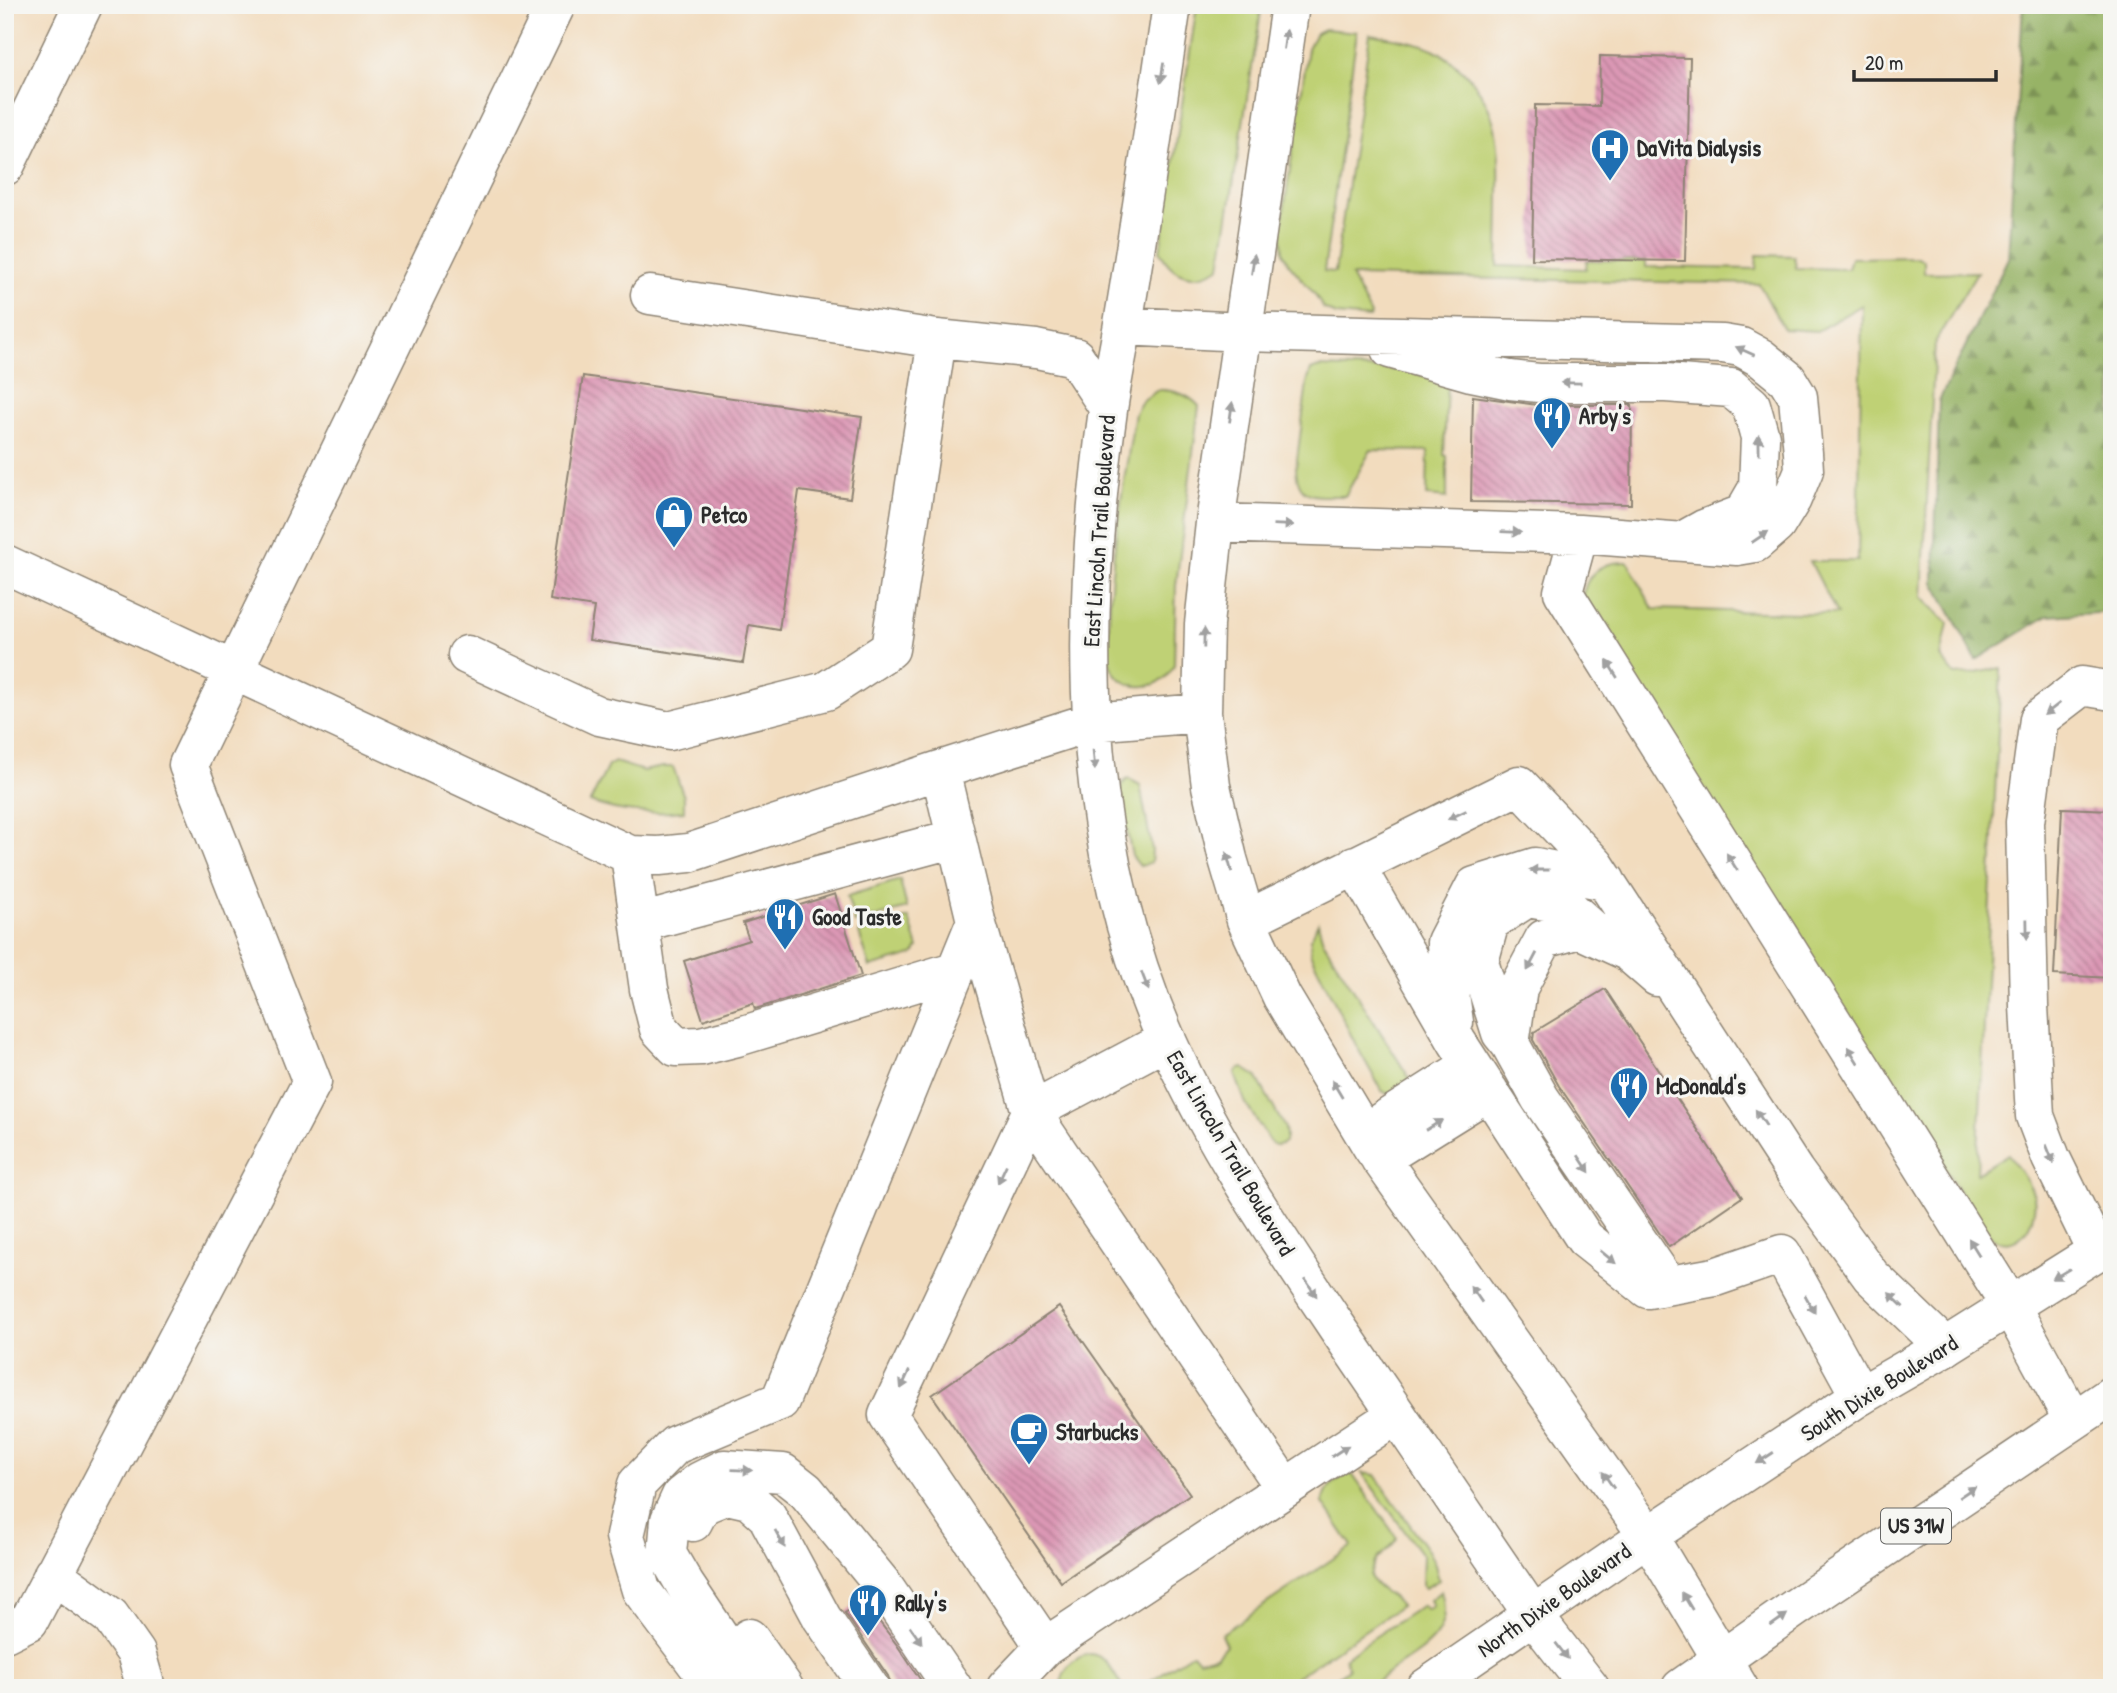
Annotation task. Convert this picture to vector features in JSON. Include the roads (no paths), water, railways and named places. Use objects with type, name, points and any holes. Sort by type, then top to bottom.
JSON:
[{"type":"main road","points":[[5,166],[83,5]]},
{"type":"main road","points":[[5,1633],[29,1621],[312,1082],[188,765],[556,5]]},
{"type":"main road","name":"East Lincoln Trail Boulevard","points":[[1172,5],[1108,407],[1093,535],[1089,614],[1091,722],[1104,834],[1119,904],[1167,1040],[1198,1106],[1272,1230],[1534,1615],[1590,1688]]},
{"type":"main road","points":[[1290,5],[1215,523],[1204,624],[1202,713],[1211,786],[1228,859],[1246,920],[1282,997],[1372,1146],[1648,1535],[1731,1673]]},
{"type":"main road","points":[[650,295],[937,339],[1036,349],[1075,357],[1108,407]]},
{"type":"main road","points":[[1123,326],[1243,332],[1723,344],[1741,347],[1761,358],[1787,379],[1798,397],[1804,470],[1792,499],[1776,525],[1755,543],[1737,546],[1579,534],[1215,523]]},
{"type":"main road","points":[[467,655],[599,716],[669,731],[826,691],[890,649],[937,339]]},
{"type":"main road","points":[[1579,534],[1563,592],[2010,1305],[2073,1420]]},
{"type":"main road","points":[[5,564],[630,855],[689,853],[1091,722],[1202,713]]},
{"type":"main road","points":[[2104,1247],[2051,1158],[2035,1116],[2029,1006],[2025,822],[2039,719],[2082,686],[2112,691]]},
{"type":"main road","points":[[940,770],[975,920],[1031,1112],[1285,1488]]},
{"type":"main road","points":[[1246,920],[1519,785],[1595,864],[1796,1172],[1871,1276],[1945,1347]]},
{"type":"main road","points":[[640,923],[956,838]]},
{"type":"main road","points":[[630,855],[649,989],[659,1029],[676,1047],[701,1046],[737,1037],[954,971]]},
{"type":"main road","points":[[1355,865],[1472,1066],[1585,1239],[1648,1289],[1715,1278],[1782,1254],[1834,1224]]},
{"type":"main road","points":[[1472,1066],[1448,981],[1446,942],[1475,886],[1535,867],[1606,881]]},
{"type":"main road","points":[[1604,940],[1564,904],[1527,898],[1490,922],[1479,962],[1501,1033],[1540,1098],[1668,1285]]},
{"type":"main road","points":[[715,1688],[641,1590],[625,1536],[637,1484],[675,1445],[780,1401],[975,920]]},
{"type":"main road","points":[[1510,1044],[1518,988],[1544,939],[1579,929],[1627,951],[1685,1001]]},
{"type":"main road","points":[[1045,1647],[888,1415],[1031,1112],[1167,1040]]},
{"type":"main road","points":[[1372,1146],[1472,1066]]},
{"type":"main road","name":"South Dixie Boulevard","points":[[1648,1535],[1860,1396],[1945,1347],[2104,1247]]},
{"type":"main road","points":[[1782,1254],[1860,1396]]},
{"type":"main road","name":"US 31W","points":[[1681,1688],[1731,1673],[2073,1420],[2112,1395]]},
{"type":"main road","points":[[1006,1688],[1045,1647],[1396,1415]]},
{"type":"main road","points":[[754,1688],[667,1554],[670,1521],[681,1496],[700,1481],[724,1469],[783,1473],[806,1491],[882,1584],[953,1688]]},
{"type":"main road","points":[[784,1688],[705,1575],[693,1551],[691,1527],[702,1505],[727,1495],[749,1500],[767,1516],[822,1618],[870,1688]]},
{"type":"main road","name":"North Dixie Boulevard","points":[[1426,1688],[1648,1535]]},
{"type":"main road","points":[[53,1574],[110,1616],[136,1653],[146,1688]]},
{"type":"place","name":"DaVita Dialysis","points":[[1610,182]]},
{"type":"place","name":"Arby's","points":[[1552,450]]},
{"type":"place","name":"Petco","points":[[674,549]]},
{"type":"place","name":"Good Taste","points":[[785,951]]},
{"type":"place","name":"McDonald's","points":[[1629,1120]]},
{"type":"place","name":"Starbucks","points":[[1029,1466]]},
{"type":"place","name":"Rally's","points":[[868,1637]]}]
